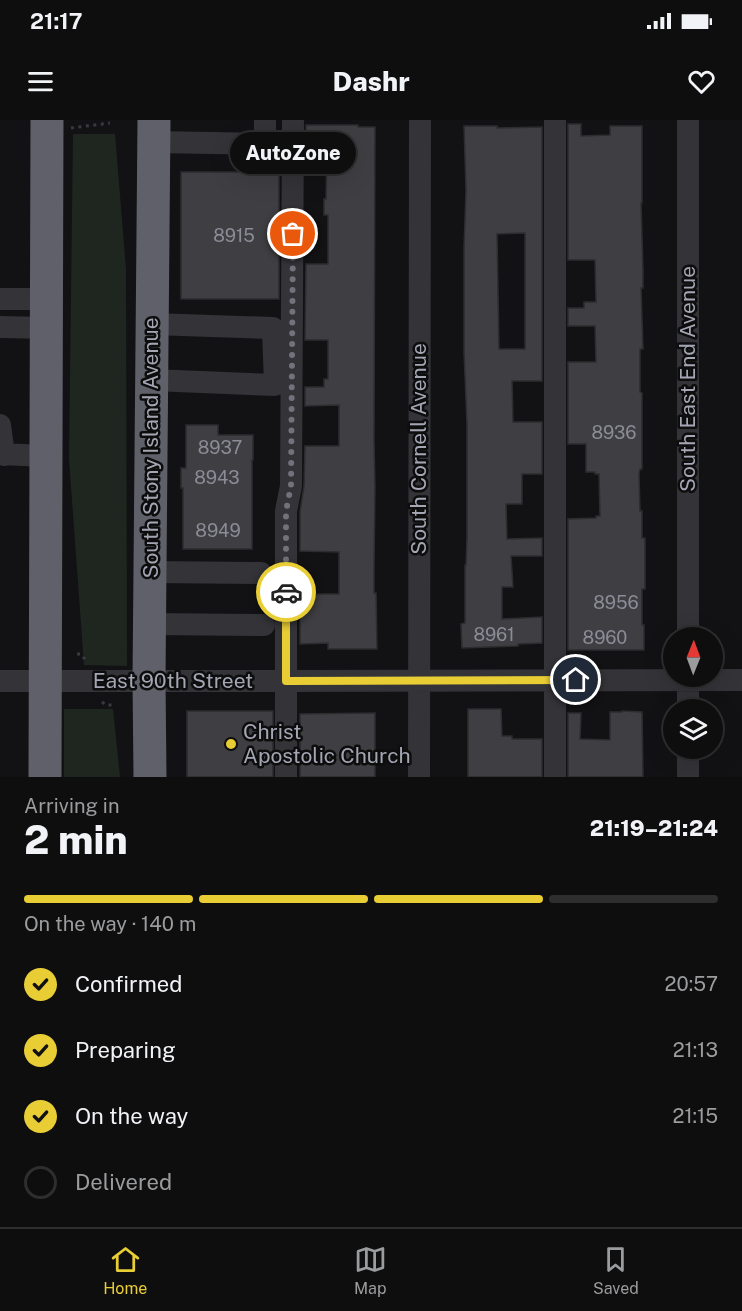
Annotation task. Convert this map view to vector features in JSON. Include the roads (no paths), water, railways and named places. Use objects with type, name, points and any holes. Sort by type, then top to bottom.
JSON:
[{"type":"highway","points":[[45,777],[46,314],[59,124]]},
{"type":"highway","name":"South Stony Island Avenue","points":[[150,777],[154,131]]},
{"type":"street","points":[[154,131],[265,144],[265,120]]},
{"type":"street","points":[[286,777],[286,511],[291,486],[293,120]]},
{"type":"street","name":"South Cornell Avenue","points":[[419,777],[420,120]]},
{"type":"street","points":[[555,120],[555,777]]},
{"type":"street","name":"South East End Avenue","points":[[688,120],[688,627]]},
{"type":"street","points":[[0,299],[46,314]]},
{"type":"street","points":[[0,327],[46,314]]},
{"type":"street","points":[[152,324],[273,328],[275,385],[152,380]]},
{"type":"street","points":[[0,425],[2,455],[46,456]]},
{"type":"street","points":[[150,573],[261,573]]},
{"type":"street","points":[[150,624],[264,625]]},
{"type":"street","name":"East 90th Street","points":[[0,681],[663,678]]},
{"type":"street","name":"East 90th Street","points":[[723,679],[742,680]]},
{"type":"street","points":[[688,759],[688,777]]},
{"type":"place","name":"AutoZone","points":[[293,234]]},
{"type":"place","name":"Christ Apostolic Church","points":[[231,744]]}]
